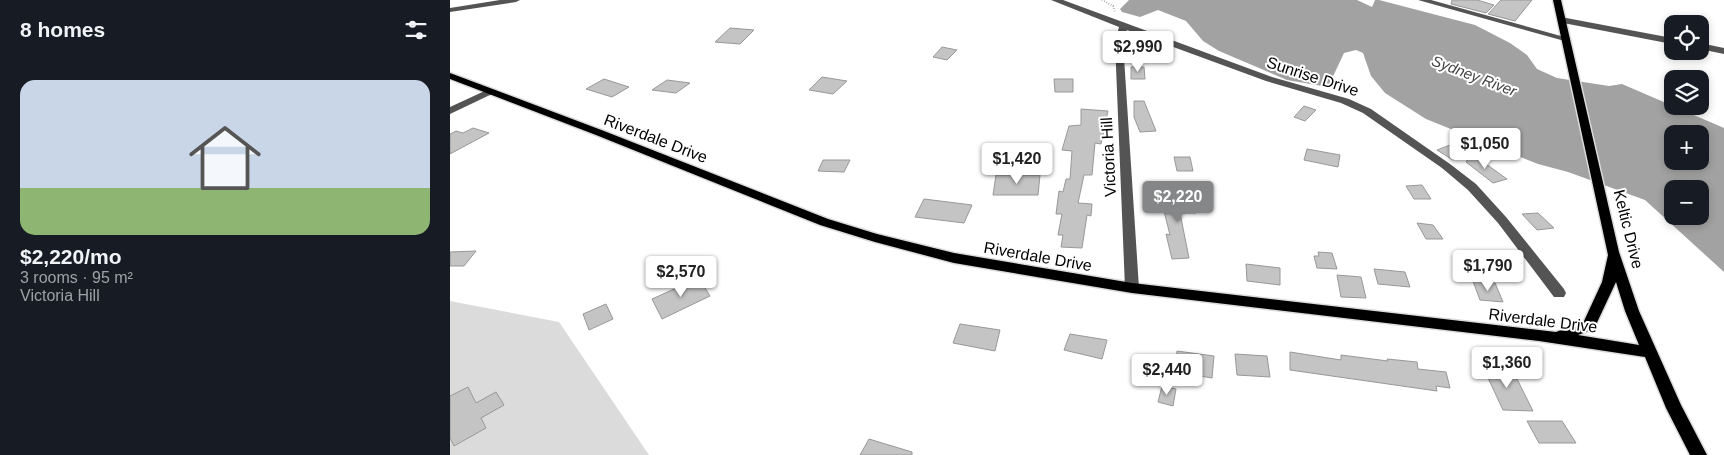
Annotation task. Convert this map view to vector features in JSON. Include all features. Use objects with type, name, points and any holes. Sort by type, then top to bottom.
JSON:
[{"type":"main road","name":"Keltic Drive","points":[[1557,0],[1613,252],[1632,311],[1649,352],[1674,408],[1699,455]]},
{"type":"main road","name":"Riverdale Drive","points":[[450,76],[824,222],[875,238],[954,258],[1132,288],[1558,338],[1649,352]]},
{"type":"main road","points":[[1558,338],[1590,325],[1597,313],[1609,282],[1613,252]]},
{"type":"street","points":[[450,10],[516,0]]},
{"type":"street","name":"Sunrise Drive","points":[[1055,0],[1295,88],[1345,101],[1367,111],[1441,162],[1472,187],[1502,220],[1559,293]]},
{"type":"street","points":[[1422,0],[1448,3],[1564,38]]},
{"type":"street","points":[[1561,20],[1664,39]]},
{"type":"street","name":"Victoria Hill","points":[[1124,26],[1119,42],[1132,288]]},
{"type":"street","points":[[1709,48],[1724,51]]},
{"type":"street","points":[[450,111],[489,92]]},
{"type":"path","points":[[1102,0],[1113,6],[1116,14]]},
{"type":"shaded area","points":[[450,301],[559,322],[649,455],[450,455]]},
{"type":"water","name":"Sydney River","points":[[1129,0],[1357,0],[1372,7],[1375,0],[1379,0],[1475,25],[1510,43],[1527,55],[1537,69],[1557,78],[1609,86],[1622,84],[1664,102],[1664,115],[1694,115],[1724,128],[1724,272],[1672,225],[1709,225],[1709,180],[1664,180],[1664,217],[1645,200],[1568,172],[1538,164],[1426,119],[1385,93],[1371,76],[1363,53],[1356,50],[1344,53],[1328,87],[1287,80],[1219,51],[1203,41],[1186,21],[1158,10],[1140,17],[1122,12],[1120,9]]},
{"type":"building","points":[[1452,0],[1477,0],[1494,5],[1486,13],[1451,4]]},
{"type":"building","points":[[1501,0],[1532,0],[1515,21],[1488,14]]},
{"type":"building","points":[[730,28],[754,30],[740,44],[715,42]]},
{"type":"building","points":[[942,47],[957,50],[947,60],[933,57]]},
{"type":"building","points":[[1131,67],[1144,67],[1145,79],[1131,79]]},
{"type":"building","points":[[822,77],[847,81],[833,94],[809,90]]},
{"type":"building","points":[[604,79],[629,87],[612,97],[586,89]]},
{"type":"building","points":[[1054,79],[1073,79],[1073,92],[1055,92]]},
{"type":"building","points":[[667,80],[690,83],[676,93],[652,90]]},
{"type":"building","points":[[1134,101],[1144,101],[1156,131],[1140,132],[1134,117]]},
{"type":"building","points":[[1304,106],[1316,110],[1305,121],[1294,117]]},
{"type":"building","points":[[1081,109],[1108,111],[1101,144],[1095,143],[1092,175],[1084,175],[1078,203],[1092,204],[1091,216],[1087,215],[1082,248],[1061,247],[1063,235],[1058,235],[1062,214],[1056,214],[1059,191],[1063,192],[1066,179],[1070,179],[1072,151],[1062,150],[1069,126],[1081,125]]},
{"type":"building","points":[[473,128],[489,133],[450,154],[450,134],[456,131],[463,133]]},
{"type":"building","points":[[1450,145],[1467,154],[1453,160],[1437,150]]},
{"type":"building","points":[[1307,149],[1340,155],[1338,167],[1304,160]]},
{"type":"building","points":[[1472,154],[1507,179],[1493,183],[1466,162]]},
{"type":"building","points":[[1174,157],[1190,157],[1193,171],[1177,171]]},
{"type":"building","points":[[823,160],[850,160],[844,172],[818,171]]},
{"type":"building","points":[[996,175],[1040,175],[1038,195],[993,195]]},
{"type":"building","points":[[1422,185],[1431,199],[1414,199],[1406,186]]},
{"type":"building","points":[[1191,193],[1196,213],[1180,213],[1189,258],[1172,259],[1166,234],[1170,235],[1162,203],[1170,203],[1169,195]]},
{"type":"building","points":[[924,199],[972,205],[964,223],[915,217]]},
{"type":"building","points":[[1538,213],[1554,228],[1537,230],[1522,214]]},
{"type":"building","points":[[1417,223],[1433,225],[1443,239],[1426,239]]},
{"type":"building","points":[[476,251],[464,266],[450,266],[450,252]]},
{"type":"building","points":[[1318,252],[1332,253],[1337,269],[1317,268],[1314,256],[1319,256]]},
{"type":"building","points":[[1246,264],[1280,268],[1280,285],[1247,281]]},
{"type":"building","points":[[1374,269],[1405,272],[1410,287],[1378,284]]},
{"type":"building","points":[[1337,275],[1361,277],[1366,298],[1341,297]]},
{"type":"building","points":[[699,278],[710,296],[662,319],[652,299]]},
{"type":"building","points":[[1473,281],[1495,283],[1503,302],[1480,300]]},
{"type":"building","points":[[606,304],[613,319],[589,330],[583,314]]},
{"type":"building","points":[[960,324],[1000,330],[995,351],[953,343]]},
{"type":"building","points":[[1070,334],[1107,340],[1102,359],[1064,350]]},
{"type":"building","points":[[1177,351],[1214,356],[1212,378],[1175,372]]},
{"type":"building","points":[[1290,352],[1341,360],[1341,355],[1388,361],[1387,359],[1417,362],[1418,369],[1446,372],[1450,388],[1436,386],[1437,391],[1290,370]]},
{"type":"building","points":[[1235,354],[1267,356],[1270,377],[1237,375]]},
{"type":"building","points":[[1481,363],[1498,363],[1505,378],[1517,379],[1533,411],[1503,410]]},
{"type":"building","points":[[1162,386],[1176,389],[1173,406],[1158,402]]},
{"type":"building","points":[[468,387],[476,403],[496,392],[504,405],[481,418],[486,428],[454,446],[450,438],[450,396]]},
{"type":"building","points":[[1527,421],[1562,421],[1576,443],[1539,443]]},
{"type":"building","points":[[869,439],[912,452],[912,455],[860,455]]}]
